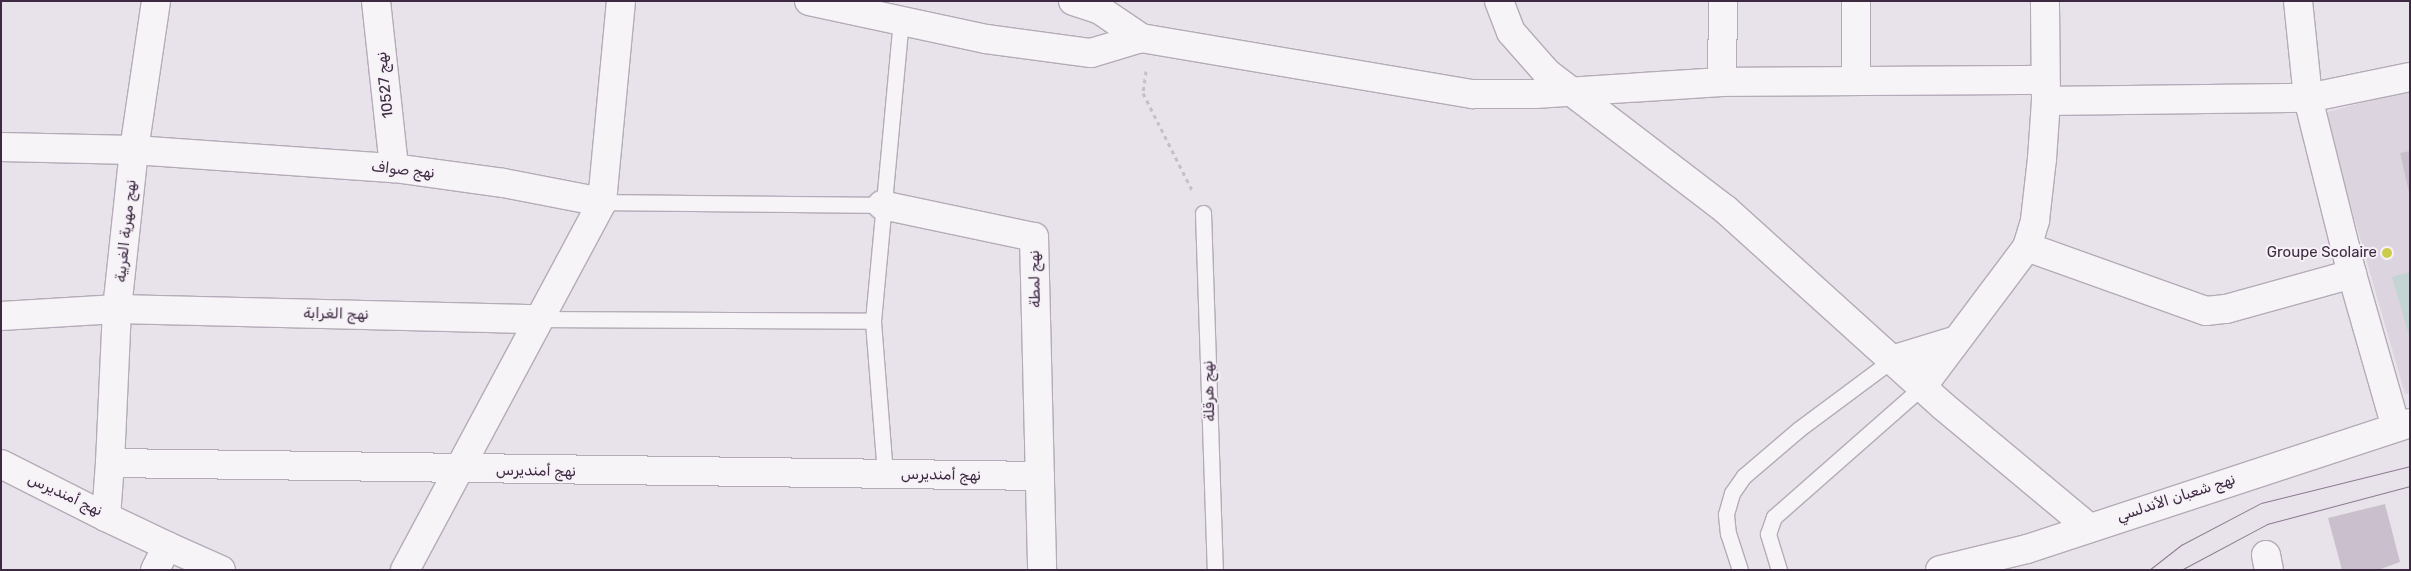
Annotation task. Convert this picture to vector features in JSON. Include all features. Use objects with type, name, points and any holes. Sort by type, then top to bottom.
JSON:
[{"type":"street","name":"نهج مهرية الغربية","points":[[110,463],[117,309],[134,150],[156,1]]},
{"type":"street","name":"نهج 10527","points":[[376,1],[394,168]]},
{"type":"street","points":[[405,570],[461,470],[538,318],[602,202],[621,1]]},
{"type":"street","points":[[809,1],[901,22],[1092,53],[1148,39],[1473,94],[1535,94],[1569,90],[1722,82],[1856,79],[2046,91],[2308,98],[2410,76]]},
{"type":"street","points":[[1073,1],[1100,5],[1148,39]]},
{"type":"street","points":[[1499,1],[1511,32],[1524,50],[1569,90],[1725,209],[1922,387],[2088,527]]},
{"type":"street","points":[[1722,82],[1723,1]]},
{"type":"street","points":[[1856,1],[1856,79]]},
{"type":"street","points":[[1922,387],[1954,341],[2027,247],[2035,220],[2046,91],[2045,1]]},
{"type":"street","points":[[2298,1],[2308,98],[2352,274],[2403,425]]},
{"type":"street","points":[[1092,53],[1100,5]]},
{"type":"street","name":"نهج صواف","points":[[1,147],[134,150],[394,168],[503,183],[602,202]]},
{"type":"street","name":"نهج لمطة","points":[[882,206],[1034,237],[1040,476]]},
{"type":"street","points":[[2027,247],[2206,311],[2226,309],[2352,274]]},
{"type":"street","name":"نهج الغرابة","points":[[1,316],[117,309],[538,318]]},
{"type":"street","points":[[1892,360],[1954,341]]},
{"type":"street","name":"نهج شعبان الأندلسي","points":[[1940,570],[2030,559],[2088,527],[2403,425]]},
{"type":"street","name":"نهج أمنديرس","points":[[1,464],[106,517],[110,463],[461,470],[1040,476]]},
{"type":"street","points":[[1040,476],[1042,570]]},
{"type":"street","points":[[106,517],[221,570]]},
{"type":"street","points":[[155,570],[167,546]]},
{"type":"lane","points":[[885,474],[873,321],[882,206],[901,22]]},
{"type":"lane","points":[[602,202],[882,206]]},
{"type":"lane","name":"نهج هرقلة","points":[[1203,213],[1215,570]]},
{"type":"lane","points":[[538,318],[873,321]]},
{"type":"lane","points":[[1740,570],[1728,534],[1726,514],[1732,494],[1744,476],[1799,429],[1892,360]]},
{"type":"lane","points":[[1779,570],[1769,542],[1772,520],[1922,387]]},
{"type":"path","points":[[1148,39],[1142,83],[1143,93],[1203,213]]},
{"type":"shaded area","name":"Groupe Scolaire","points":[[2410,90],[2410,393],[2405,394],[2324,113]]},
{"type":"shaded area","points":[[2410,272],[2410,339],[2392,277]]},
{"type":"building","points":[[2410,151],[2410,191],[2409,192],[2400,153]]},
{"type":"building","points":[[2385,504],[2400,562],[2378,570],[2342,570],[2328,518]]},
{"type":"tram line","points":[[2149,570],[2181,545],[2261,503],[2410,466]]},
{"type":"tram line","points":[[2181,570],[2267,524],[2410,486]]},
{"type":"place","name":"Groupe Scolaire","points":[[2387,253]]}]
